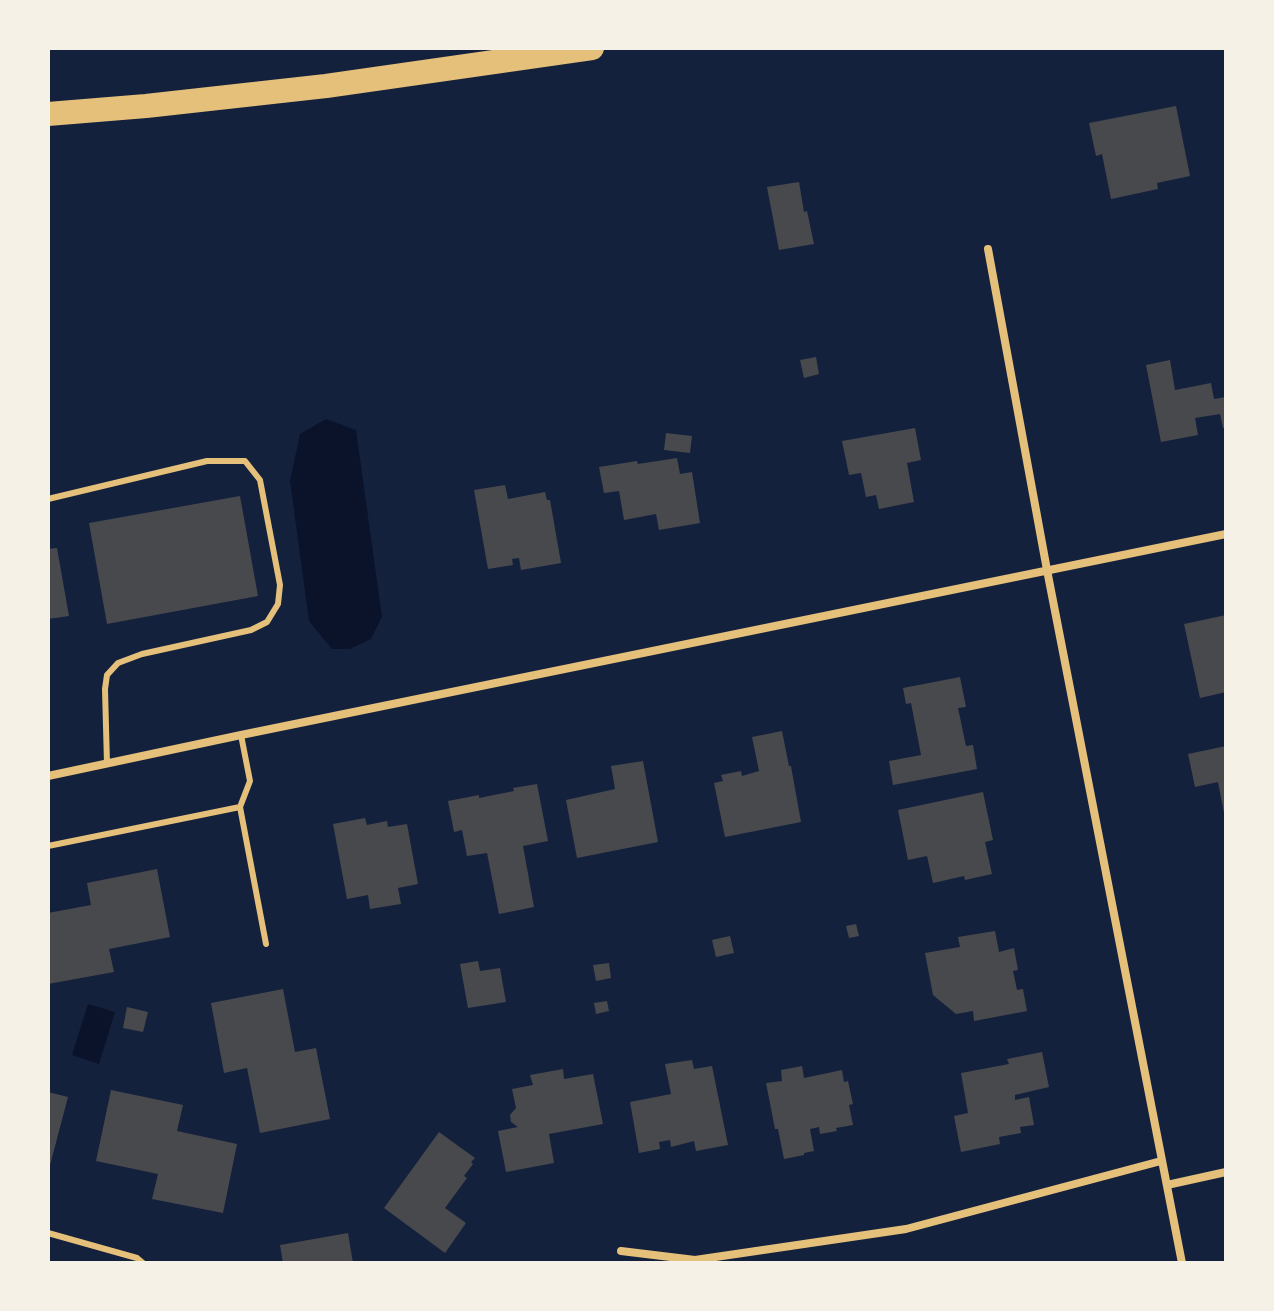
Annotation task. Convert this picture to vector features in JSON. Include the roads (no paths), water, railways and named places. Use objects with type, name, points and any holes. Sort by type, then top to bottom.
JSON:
[{"type":"highway","points":[[48,114],[326,86],[592,48]]},
{"type":"highway","points":[[48,127],[146,106]]},
{"type":"street","points":[[988,249],[1182,1263]]},
{"type":"street","points":[[48,776],[1226,534]]},
{"type":"street","points":[[621,1251],[695,1260],[906,1229],[1161,1161]]},
{"type":"street","points":[[1167,1185],[1226,1172]]},
{"type":"lane","points":[[48,499],[207,461],[245,461],[260,480],[280,585],[278,604],[267,622],[251,630],[142,654],[118,663],[107,675],[105,689],[107,764]]},
{"type":"lane","points":[[241,735],[250,781],[240,807],[266,944]]},
{"type":"lane","points":[[48,846],[240,807]]},
{"type":"lane","points":[[48,1233],[137,1258],[143,1263]]},
{"type":"water","points":[[326,419],[356,430],[382,617],[371,639],[350,649],[332,649],[309,621],[290,481],[300,434]]},
{"type":"water","points":[[88,1004],[115,1012],[99,1064],[72,1055]]}]
